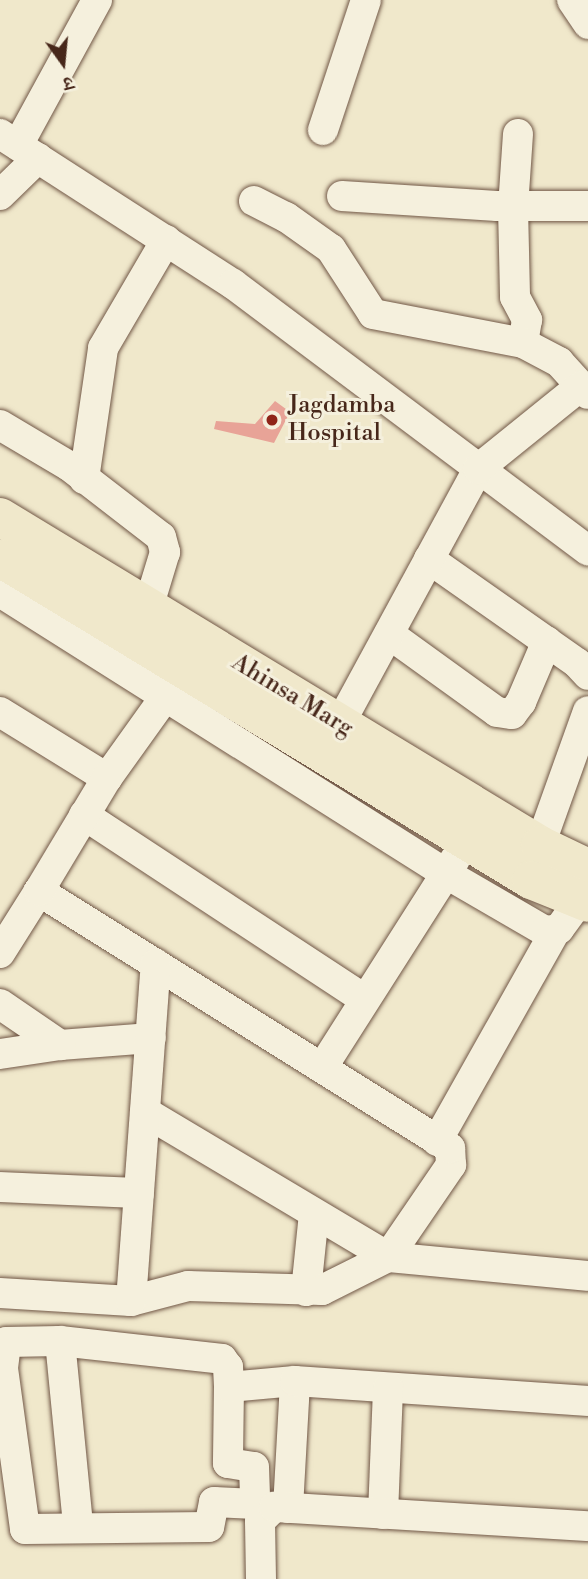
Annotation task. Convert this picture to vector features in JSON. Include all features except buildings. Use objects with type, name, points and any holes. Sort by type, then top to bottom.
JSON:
[{"type":"highway","name":"Ahinsa Marg","points":[[0,517],[148,608],[323,755]]},
{"type":"highway","name":"Ahinsa Marg","points":[[0,558],[174,683],[475,826],[540,845],[585,890]]},
{"type":"highway","name":"Ahinsa Marg","points":[[475,826],[531,880],[585,890]]},
{"type":"street","points":[[0,195],[19,146],[97,0]]},
{"type":"street","points":[[323,130],[366,0]]},
{"type":"street","points":[[572,0],[588,24]]},
{"type":"street","points":[[518,134],[513,207],[515,297],[527,324],[523,343]]},
{"type":"street","points":[[19,146],[233,284],[588,551]]},
{"type":"street","points":[[342,196],[513,207],[588,206]]},
{"type":"street","points":[[254,201],[286,217],[331,250],[373,314],[523,343],[559,362],[584,390],[478,469],[323,755],[445,873],[545,931],[555,932]]},
{"type":"street","points":[[84,479],[103,348],[166,240]]},
{"type":"street","points":[[0,425],[31,440],[147,526],[165,545],[148,608]]},
{"type":"street","points":[[429,559],[547,641],[588,675]]},
{"type":"street","points":[[0,953],[107,778],[174,683],[3,601]]},
{"type":"street","points":[[388,634],[497,712],[512,714],[521,702],[547,641]]},
{"type":"street","points":[[540,845],[588,711]]},
{"type":"street","points":[[0,712],[107,778]]},
{"type":"street","points":[[84,815],[363,998]]},
{"type":"street","points":[[322,1069],[363,998],[475,826]]},
{"type":"street","points":[[437,1140],[555,932],[585,890]]},
{"type":"street","points":[[0,1293],[131,1301],[188,1286],[306,1290],[338,1284],[388,1257],[451,1166],[450,1148],[39,891]]},
{"type":"street","points":[[131,1301],[156,964]]},
{"type":"street","points":[[0,1004],[60,1045]]},
{"type":"street","points":[[0,1054],[60,1045],[151,1038]]},
{"type":"street","points":[[145,1112],[388,1257],[588,1276]]},
{"type":"street","points":[[0,1187],[139,1194]]},
{"type":"street","points":[[306,1290],[314,1214]]},
{"type":"street","points":[[60,1341],[78,1526]]},
{"type":"street","points":[[269,1508],[254,1467],[228,1463],[228,1367],[222,1359],[60,1341],[6,1342],[1,1368],[7,1452],[25,1529],[78,1526],[209,1527],[214,1502],[269,1508],[588,1526]]},
{"type":"street","points":[[229,1387],[295,1381],[588,1401]]},
{"type":"street","points":[[261,1579],[260,1521],[269,1508],[295,1381]]},
{"type":"street","points":[[383,1514],[388,1388]]},
{"type":"place","name":"Jagdamba Hospital","points":[[272,420]]}]
